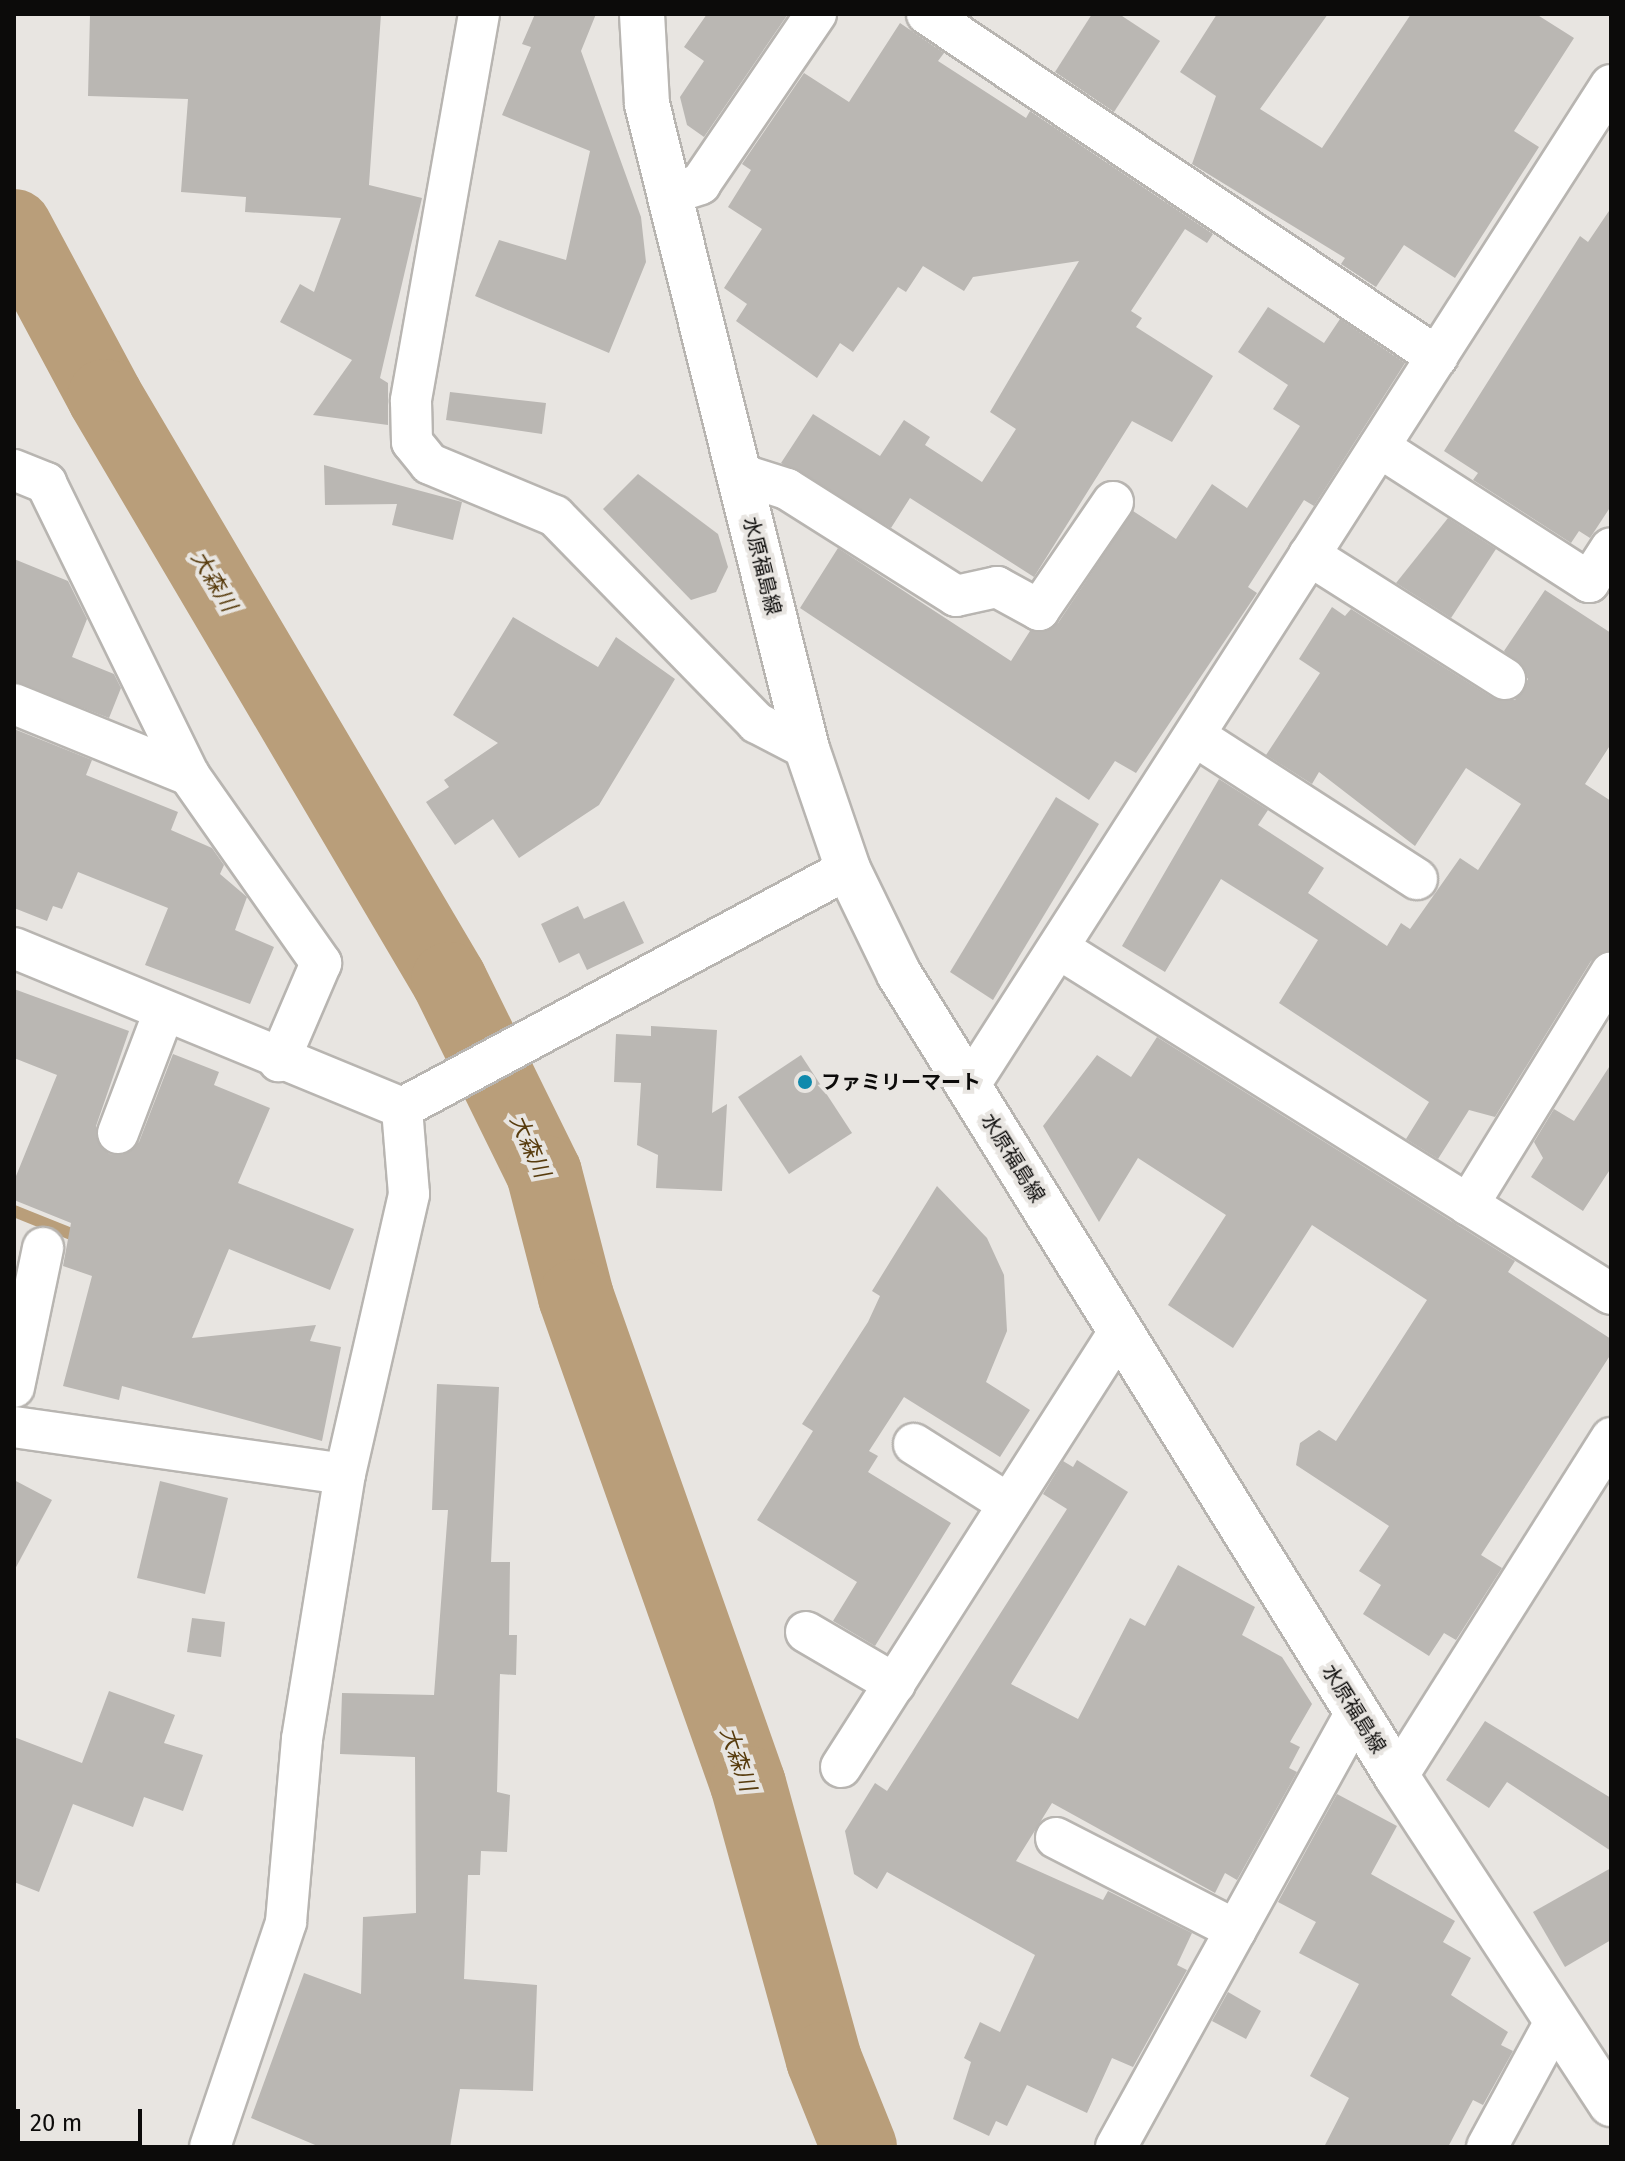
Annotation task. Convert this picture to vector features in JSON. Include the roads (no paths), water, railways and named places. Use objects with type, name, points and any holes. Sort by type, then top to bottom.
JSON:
[{"type":"main road","name":"水原福島線","points":[[642,14],[647,104],[807,749],[848,869],[899,974],[1356,1712],[1611,2104]]},
{"type":"street","points":[[479,14],[411,401],[412,442],[430,464],[555,516],[757,723],[807,749]]},
{"type":"street","points":[[670,194],[700,184],[816,14]]},
{"type":"street","points":[[927,14],[1437,357]]},
{"type":"street","points":[[969,1086],[1611,85]]},
{"type":"street","points":[[1379,447],[1589,582],[1611,548]]},
{"type":"street","points":[[14,470],[46,483],[189,775],[321,963],[279,1061]]},
{"type":"street","points":[[740,474],[787,489],[956,596],[997,587],[1039,610],[1113,502]]},
{"type":"street","points":[[1309,555],[1505,679]]},
{"type":"street","points":[[14,704],[189,775]]},
{"type":"street","points":[[1195,736],[1417,879]]},
{"type":"street","points":[[14,948],[279,1061],[409,1104],[534,1040],[848,869]]},
{"type":"street","points":[[1058,948],[1611,1294]]},
{"type":"street","points":[[1468,1205],[1611,973]]},
{"type":"street","points":[[118,1133],[164,1012]]},
{"type":"street","points":[[210,2147],[286,1922],[302,1739],[345,1474],[409,1194],[409,1104]]},
{"type":"street","points":[[14,1387],[43,1248]]},
{"type":"street","points":[[841,1767],[1120,1330]]},
{"type":"street","points":[[14,1427],[345,1474]]},
{"type":"street","points":[[1397,1777],[1611,1438]]},
{"type":"street","points":[[914,1444],[1009,1504]]},
{"type":"street","points":[[806,1632],[895,1684]]},
{"type":"street","points":[[1116,2147],[1356,1712]]},
{"type":"street","points":[[1056,1838],[1236,1930]]},
{"type":"street","points":[[1487,2147],[1556,2020]]},
{"type":"waterway","name":"大森川","points":[[14,227],[105,397],[449,980],[544,1173],[576,1297],[748,1784],[824,2060],[859,2147]]},
{"type":"waterway","points":[[14,1211],[81,1238]]},
{"type":"place","name":"ファミリーマート","points":[[805,1082]]}]
